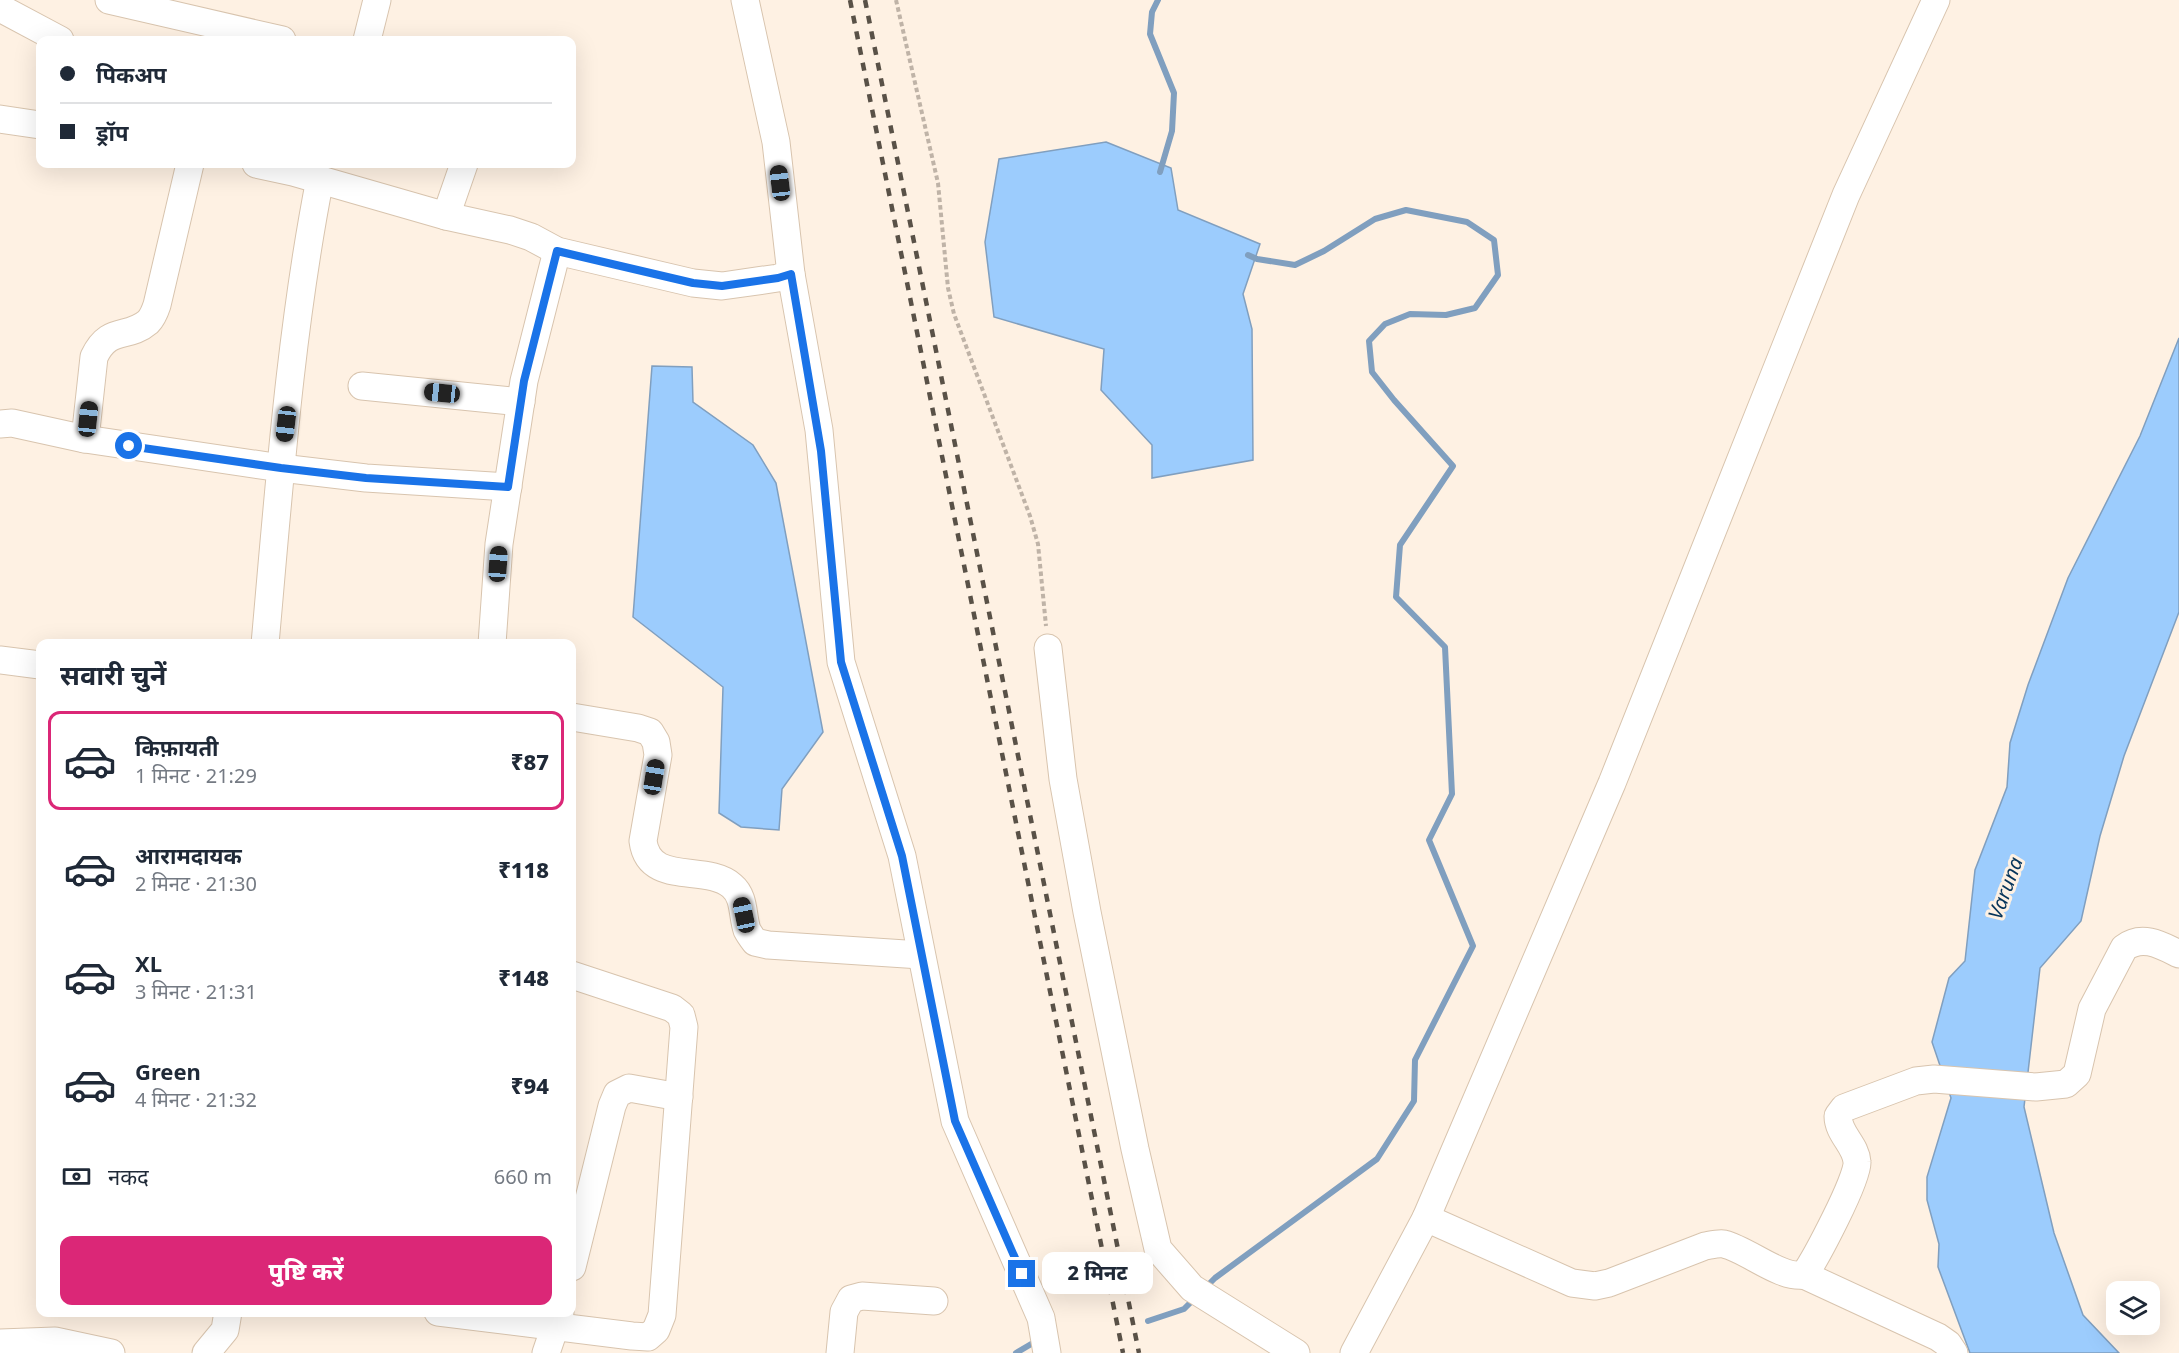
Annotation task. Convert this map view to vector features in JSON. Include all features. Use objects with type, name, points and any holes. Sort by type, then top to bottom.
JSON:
[{"type":"street","points":[[109,0],[194,31],[243,36]]},
{"type":"street","points":[[368,36],[377,0]]},
{"type":"street","points":[[745,0],[776,142],[791,274],[821,451],[841,662],[902,856],[955,1121],[1041,1318],[1047,1353]]},
{"type":"street","points":[[1354,1353],[1426,1218],[1612,783],[1846,195],[1936,0]]},
{"type":"street","points":[[0,8],[52,36]]},
{"type":"street","points":[[0,119],[36,124]]},
{"type":"street","points":[[86,439],[94,357],[99,346],[109,337],[137,329],[150,321],[158,305],[189,168]]},
{"type":"street","points":[[273,168],[320,179],[446,216],[510,230],[531,237],[557,251],[693,283],[722,286],[791,274]]},
{"type":"street","points":[[446,216],[463,168]]},
{"type":"street","points":[[265,639],[281,468],[305,254],[320,179]]},
{"type":"street","points":[[492,639],[499,544],[524,381],[557,251]]},
{"type":"street","points":[[362,386],[521,402]]},
{"type":"street","points":[[0,424],[12,423],[86,439],[281,468],[366,478],[508,487]]},
{"type":"street","points":[[1048,648],[1063,779],[1087,912],[1134,1149],[1158,1249],[1201,1294],[1296,1353]]},
{"type":"street","points":[[0,660],[36,664]]},
{"type":"street","points":[[576,718],[650,732],[656,742],[658,755],[644,842],[645,854],[662,868],[722,879],[734,888],[741,899],[747,931],[755,942],[768,945],[921,955]]},
{"type":"street","points":[[1804,1275],[1846,1194],[1858,1164],[1838,1126],[1838,1116],[1844,1108],[1906,1083],[1934,1079],[2036,1087],[2066,1084],[2077,1074],[2087,1021],[2124,948],[2129,944],[2144,940],[2179,954]]},
{"type":"street","points":[[513,1317],[558,1320],[632,1336],[648,1337],[656,1330],[662,1315],[684,1027],[681,1015],[672,1008],[576,976]]},
{"type":"street","points":[[576,1251],[612,1106],[617,1094],[629,1088],[679,1097]]},
{"type":"street","points":[[1426,1218],[1572,1283],[1595,1286],[1609,1283],[1705,1246],[1722,1243],[1787,1273],[1804,1275],[1938,1337],[1948,1344],[1954,1353]]},
{"type":"street","points":[[840,1353],[844,1312],[851,1299],[862,1296],[934,1301]]},
{"type":"street","points":[[206,1353],[225,1330],[227,1317]]},
{"type":"street","points":[[546,1353],[558,1320]]},
{"type":"street","points":[[0,1343],[55,1341],[111,1353]]},
{"type":"path","points":[[896,0],[938,183],[948,288],[954,314],[1030,516],[1038,544],[1048,648]]},
{"type":"water","points":[[1106,142],[1171,168],[1178,210],[1260,244],[1243,294],[1252,329],[1253,460],[1152,478],[1152,445],[1101,390],[1104,349],[994,317],[985,242],[999,159]]},
{"type":"water","name":"Varuna","points":[[2179,338],[2179,612],[2124,756],[2100,836],[2081,921],[2040,968],[2024,1107],[2054,1233],[2083,1315],[2119,1353],[1970,1353],[1938,1267],[1939,1244],[1927,1200],[1927,1177],[1951,1098],[1932,1042],[1949,978],[1965,961],[1975,870],[2007,787],[2010,743],[2028,685],[2068,578],[2140,436]]},
{"type":"water","points":[[652,366],[692,367],[693,402],[753,445],[776,483],[823,732],[782,789],[779,830],[741,827],[719,813],[723,687],[633,617]]},
{"type":"waterway","points":[[1158,0],[1152,12],[1150,34],[1174,93],[1172,131],[1160,172]]},
{"type":"waterway","points":[[1205,1288],[1215,1278],[1377,1159],[1414,1101],[1415,1060],[1473,946],[1429,840],[1452,794],[1445,647],[1396,597],[1400,545],[1453,466],[1372,372],[1369,341],[1385,324],[1410,314],[1446,315],[1475,308],[1498,275],[1494,240],[1467,222],[1406,210],[1375,219],[1324,251],[1295,265],[1257,259],[1248,255]]},
{"type":"waterway","points":[[1148,1321],[1184,1309],[1196,1297]]},
{"type":"waterway","points":[[1016,1353],[1038,1340]]},
{"type":"railway","points":[[850,0],[1123,1353]]},
{"type":"railway","points":[[865,0],[1139,1353]]},
{"type":"route","points":[[129,446],[366,478],[508,487],[524,381],[557,251],[693,283],[722,286],[791,274],[819,430],[841,662],[902,856],[955,1121],[1022,1274]]}]
